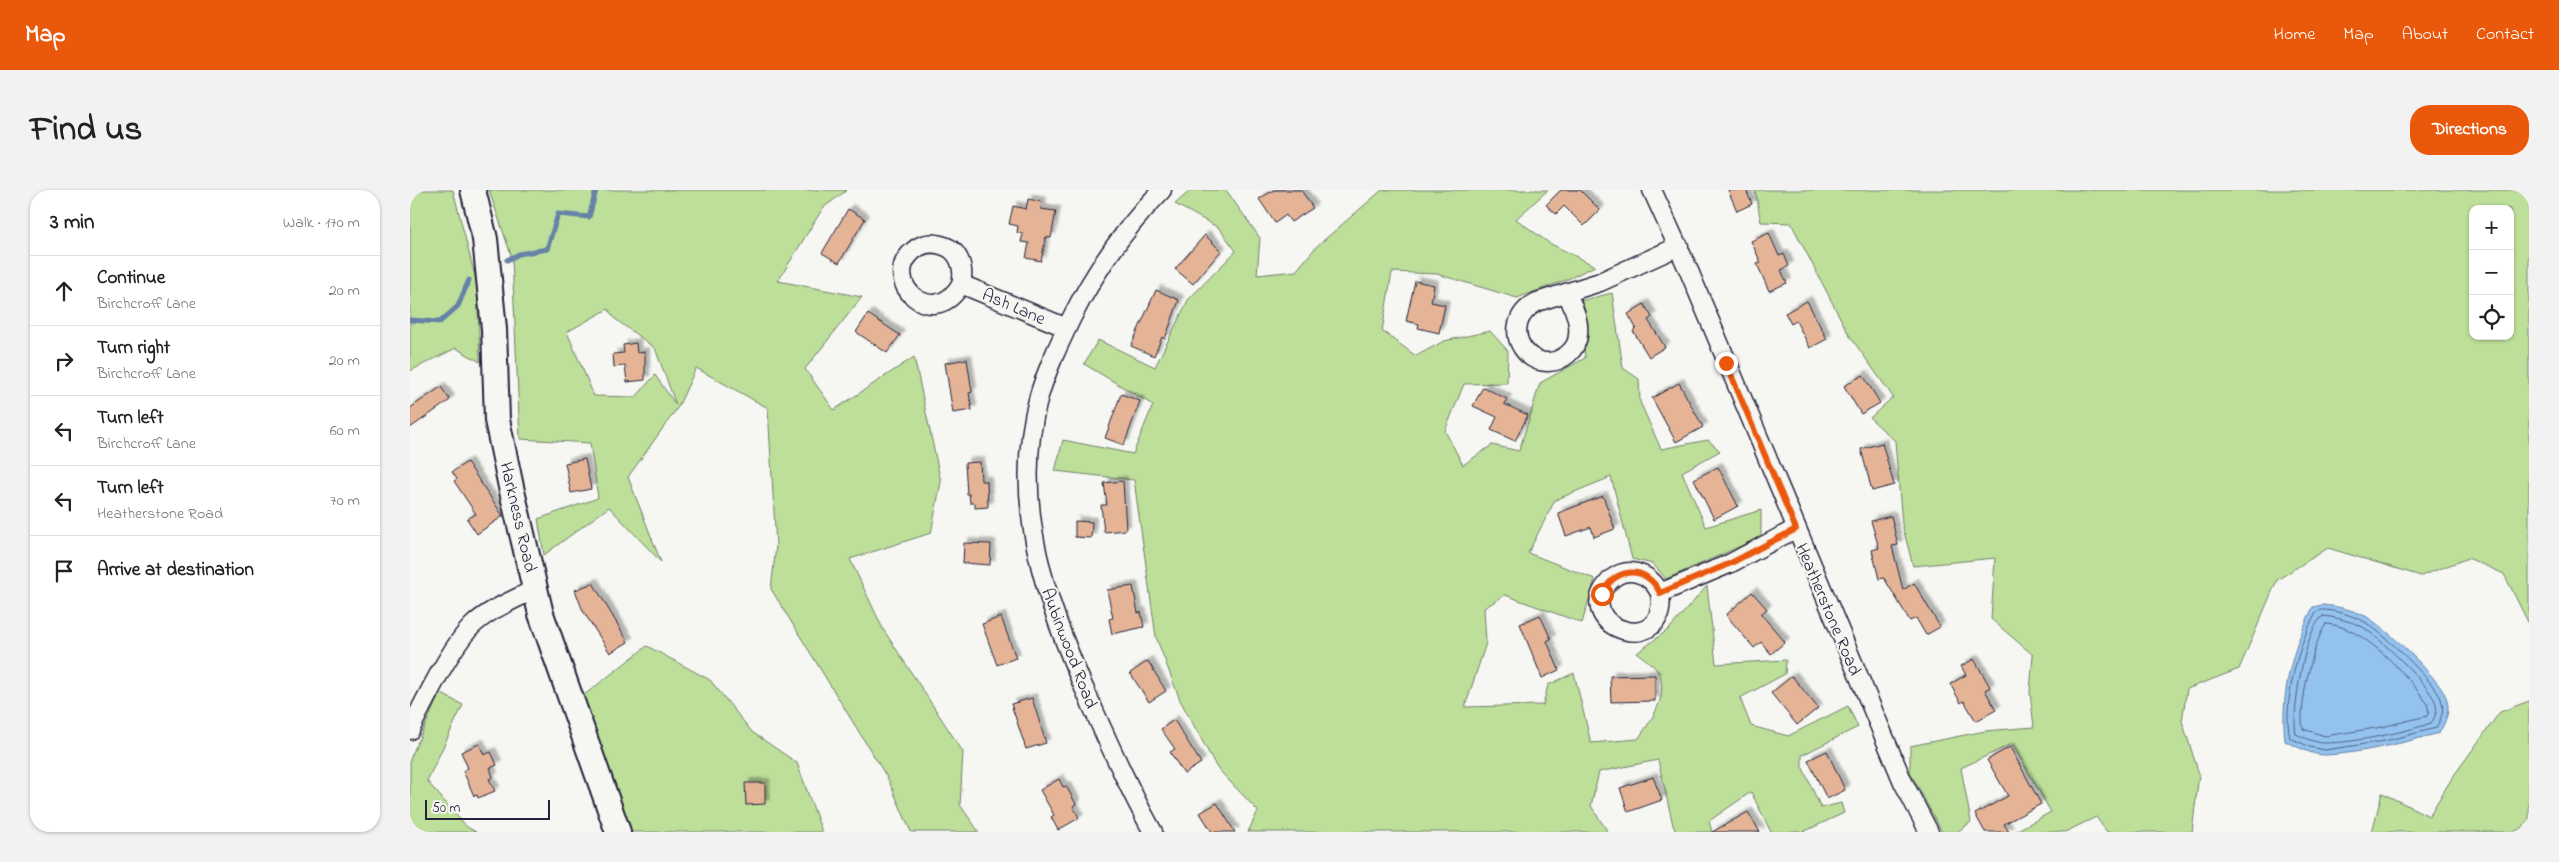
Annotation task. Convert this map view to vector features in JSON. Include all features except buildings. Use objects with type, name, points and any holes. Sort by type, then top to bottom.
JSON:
[{"type":"main road","name":"Harkness Road","points":[[472,190],[487,257],[494,328],[497,420],[535,589],[541,614],[618,832]]},
{"type":"street","name":"Aubinwood Road","points":[[1153,832],[1121,772],[1067,652],[1048,599],[1035,546],[1029,480],[1033,424],[1047,373],[1067,328],[1108,256],[1135,219],[1162,190]]},
{"type":"street","name":"Heatherstone Road","points":[[1652,190],[1679,246],[1903,782],[1929,832]]},
{"type":"street","points":[[1567,292],[1636,268],[1679,246]]},
{"type":"street","name":"Ash Lane","points":[[961,284],[1067,328]]},
{"type":"street","points":[[1660,593],[1731,563],[1796,529]]},
{"type":"street","points":[[410,730],[440,674],[472,626],[493,611],[535,589]]},
{"type":"green space","points":[[410,190],[453,190],[477,284],[480,362],[456,348],[410,371]]},
{"type":"green space","points":[[489,190],[847,190],[823,208],[778,281],[862,297],[805,369],[834,410],[914,357],[941,482],[931,533],[850,559],[883,629],[963,752],[960,805],[979,832],[911,832],[888,779],[771,589],[776,546],[768,408],[696,368],[678,407],[628,477],[661,562],[609,507],[544,555],[538,519],[598,498],[590,443],[520,439],[512,258]],"holes":[[[608,309],[615,319],[655,348],[676,405],[655,375],[636,397],[594,396],[567,332]]]},
{"type":"green space","points":[[1191,190],[1226,190],[1260,238],[1257,275],[1296,271],[1316,247],[1382,190],[1548,190],[1516,219],[1549,243],[1595,266],[1566,280],[1517,298],[1437,274],[1392,272],[1382,331],[1416,356],[1444,341],[1490,331],[1508,351],[1507,383],[1464,384],[1445,431],[1463,465],[1492,445],[1519,451],[1540,383],[1585,358],[1580,301],[1612,293],[1623,368],[1639,379],[1640,402],[1661,449],[1708,440],[1720,451],[1682,472],[1706,527],[1761,510],[1761,537],[1666,579],[1653,564],[1632,559],[1611,477],[1555,500],[1528,553],[1595,579],[1582,623],[1505,595],[1484,608],[1486,643],[1465,707],[1543,705],[1548,685],[1574,673],[1591,743],[1638,739],[1656,711],[1662,688],[1658,671],[1637,653],[1669,629],[1707,586],[1716,664],[1786,660],[1785,674],[1740,698],[1751,726],[1788,736],[1848,706],[1858,727],[1802,755],[1802,766],[1821,808],[1841,803],[1844,813],[1803,832],[1771,832],[1751,792],[1709,821],[1712,832],[1676,832],[1658,760],[1599,772],[1591,806],[1608,832],[1248,832],[1258,811],[1217,768],[1180,700],[1156,637],[1134,480],[1055,471],[1063,440],[1133,454],[1153,405],[1084,364],[1098,340],[1155,367],[1188,300],[1236,251],[1219,228],[1175,204]]},
{"type":"green space","points":[[1755,190],[2529,190],[2529,624],[2504,574],[2468,558],[2421,576],[2328,548],[2277,580],[2239,669],[2187,689],[2182,721],[2199,774],[2192,832],[2107,832],[2096,817],[2065,832],[2014,832],[2051,812],[2012,744],[1961,768],[1971,822],[1957,832],[1942,832],[1910,772],[1910,746],[1985,731],[2034,727],[2030,692],[2033,655],[1991,619],[1995,558],[1913,566],[1902,524],[1895,441],[1870,418],[1893,397],[1849,335],[1791,223],[1761,222]]},
{"type":"green space","points":[[647,646],[710,680],[752,732],[797,763],[822,832],[628,832],[583,696]]},
{"type":"green space","points":[[440,693],[463,705],[427,781],[467,827],[476,832],[410,832],[410,759]]},
{"type":"green space","points":[[2529,701],[2529,820],[2522,828],[2514,832],[2372,832],[2382,793],[2429,816],[2452,778],[2500,712]]},
{"type":"water","points":[[2322,605],[2357,612],[2367,617],[2398,642],[2433,678],[2446,697],[2448,706],[2444,724],[2439,733],[2367,750],[2325,755],[2310,752],[2285,741],[2284,706],[2289,672],[2299,639],[2313,607]]},
{"type":"waterway","points":[[507,260],[519,254],[547,249],[558,214],[589,217],[596,190]]},
{"type":"waterway","points":[[410,320],[440,322],[458,306],[469,280]]},
{"type":"route","points":[[1602,594],[1606,585],[1613,578],[1622,573],[1631,572],[1640,573],[1649,578],[1656,584],[1660,593],[1697,579],[1796,529],[1726,363]]}]
